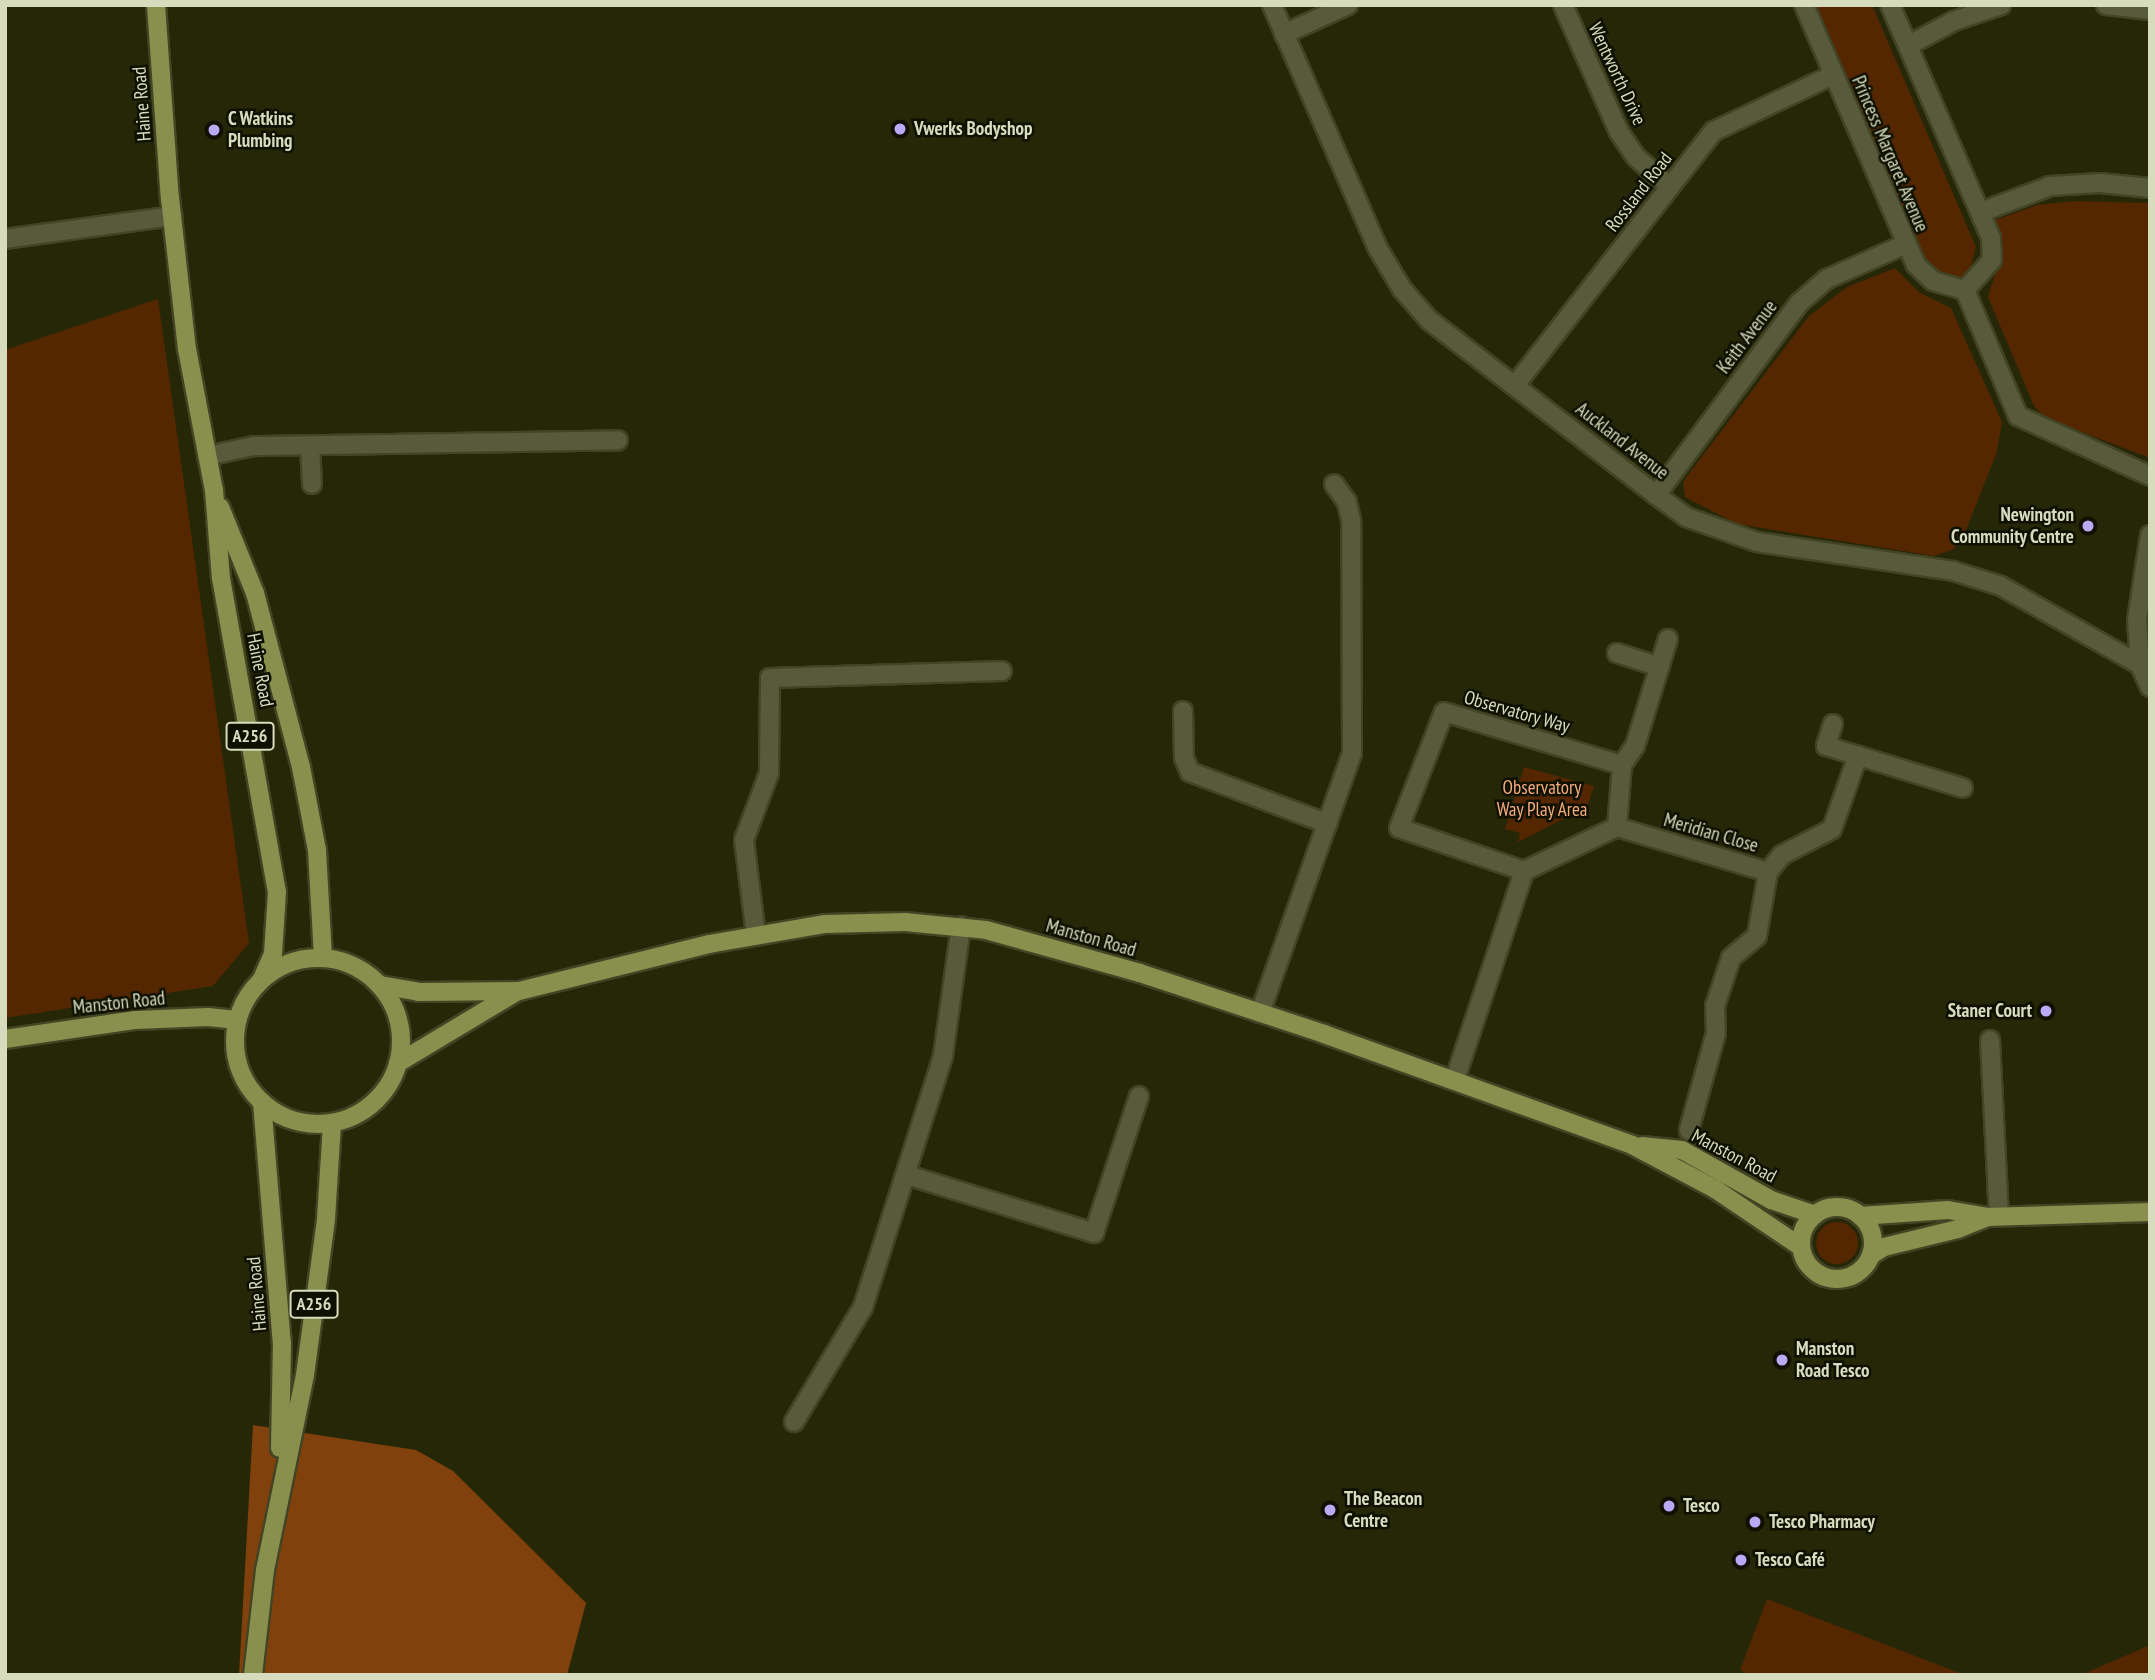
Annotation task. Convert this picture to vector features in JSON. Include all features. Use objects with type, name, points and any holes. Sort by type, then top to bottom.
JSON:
[{"type":"main road","name":"Haine Road","points":[[156,5],[172,216],[187,349],[214,490],[221,578],[277,892],[273,954],[262,979]]},
{"type":"main road","name":"Haine Road","points":[[214,490],[255,593],[301,767],[317,850],[323,958]]},
{"type":"main road","name":"Manston Road","points":[[380,985],[419,992],[519,991],[756,935],[865,921],[961,926],[1140,973],[1455,1079],[1632,1145],[1715,1189],[1801,1247],[1812,1269],[1828,1278],[1856,1274],[1871,1255],[1884,1247],[1958,1229],[1993,1216]]},
{"type":"main road","points":[[323,958],[354,966],[380,985],[397,1014],[398,1063],[373,1103],[332,1123],[294,1120],[262,1102],[238,1065],[237,1020],[262,979],[290,962],[323,958]]},
{"type":"main road","name":"Manston Road","points":[[398,1063],[519,991]]},
{"type":"main road","name":"Manston Road","points":[[5,1039],[136,1020],[208,1017],[237,1020]]},
{"type":"main road","name":"Haine Road","points":[[262,1102],[282,1343],[280,1483]]},
{"type":"main road","name":"Haine Road","points":[[253,1675],[280,1483],[305,1375],[326,1219],[332,1123]]},
{"type":"main road","name":"Manston Road","points":[[1632,1145],[1682,1150],[1771,1200],[1815,1215],[1838,1208],[1860,1216],[1964,1210],[1993,1216],[2150,1212]]},
{"type":"main road","points":[[1801,1247],[1803,1233],[1815,1215]]},
{"type":"main road","points":[[1860,1216],[1872,1234],[1871,1255]]},
{"type":"street","name":"Auckland Avenue","points":[[1272,5],[1377,247],[1402,289],[1429,320],[1516,384],[1656,495],[1686,517],[1757,542],[1953,571],[2001,586],[2140,664]]},
{"type":"street","points":[[1284,34],[1348,5]]},
{"type":"street","name":"Wentworth Drive","points":[[1563,5],[1619,132],[1636,157],[1670,187]]},
{"type":"street","name":"Princess Margaret Avenue","points":[[1804,5],[1916,265],[1933,281],[1965,290]]},
{"type":"street","points":[[1890,5],[1991,239],[1992,260],[1965,290],[2018,416],[2150,476]]},
{"type":"street","points":[[1909,45],[1954,21],[2001,5]]},
{"type":"street","points":[[2106,5],[2150,9]]},
{"type":"street","name":"Rossland Road","points":[[1516,384],[1714,131],[1833,75]]},
{"type":"street","points":[[1981,212],[2050,186],[2100,183],[2150,188]]},
{"type":"street","points":[[5,239],[172,216]]},
{"type":"street","name":"Keith Avenue","points":[[1656,495],[1799,303],[1827,279],[1906,244]]},
{"type":"street","points":[[207,456],[254,446],[618,440]]},
{"type":"street","points":[[310,446],[313,484]]},
{"type":"street","points":[[1260,1013],[1352,753],[1350,520],[1347,502],[1334,484]]},
{"type":"street","points":[[2150,535],[2138,590],[2140,664],[2150,687]]},
{"type":"street","points":[[1455,1079],[1524,871],[1617,827],[1622,765],[1635,746],[1668,639]]},
{"type":"street","points":[[1617,653],[1660,667]]},
{"type":"street","points":[[756,935],[744,840],[769,773],[770,678],[1002,671]]},
{"type":"street","points":[[1183,711],[1184,758],[1190,772],[1328,824]]},
{"type":"street","name":"Observatory Way","points":[[1524,871],[1399,828],[1444,712],[1622,765]]},
{"type":"street","points":[[1833,724],[1826,746],[1963,788]]},
{"type":"street","points":[[1768,872],[1783,855],[1832,829],[1858,755]]},
{"type":"street","name":"Meridian Close","points":[[1617,827],[1768,872],[1757,936],[1731,958],[1715,1006],[1716,1033],[1689,1130]]},
{"type":"street","points":[[794,1422],[863,1307],[943,1056],[961,926]]},
{"type":"street","points":[[1990,1040],[1993,1216]]},
{"type":"street","points":[[907,1175],[1094,1233],[1139,1096]]},
{"type":"green space","points":[[1808,5],[1872,5],[1976,247],[1970,270],[1960,278],[1940,279],[1920,262]]},
{"type":"green space","points":[[2073,201],[2150,203],[2150,458],[2045,418],[2034,406],[1988,297],[1999,262],[1996,220],[2037,205]]},
{"type":"green space","points":[[1895,268],[1919,292],[1951,308],[2002,422],[1997,452],[1962,540],[1952,550],[1934,556],[1737,524],[1685,497],[1683,483],[1687,476],[1809,316],[1847,287]]},
{"type":"green space","points":[[158,299],[249,943],[213,986],[5,1018],[5,350]]},
{"type":"green space","name":"Observatory Way Play Area","points":[[1524,767],[1594,786],[1587,807],[1518,842],[1520,833],[1505,829]]},
{"type":"green space","points":[[1837,1222],[1852,1228],[1858,1243],[1852,1258],[1837,1264],[1822,1258],[1816,1243],[1822,1228]]},
{"type":"green space","points":[[1767,1599],[1965,1675],[1749,1675],[1740,1670]]},
{"type":"green space","points":[[2150,1645],[2150,1675],[2081,1675]]},
{"type":"shaded area","points":[[253,1425],[416,1450],[453,1471],[586,1603],[567,1675],[239,1675]]},
{"type":"place","name":"Vwerks Bodyshop","points":[[900,129]]},
{"type":"place","name":"C Watkins Plumbing","points":[[214,130]]},
{"type":"place","name":"Newington Community Centre","points":[[2088,526]]},
{"type":"place","name":"Staner Court","points":[[2046,1011]]},
{"type":"place","name":"Manston Road Tesco","points":[[1782,1360]]},
{"type":"place","name":"Tesco","points":[[1669,1506]]},
{"type":"place","name":"The Beacon Centre","points":[[1330,1510]]},
{"type":"place","name":"Tesco Pharmacy","points":[[1755,1522]]},
{"type":"place","name":"Tesco Café","points":[[1741,1560]]}]
